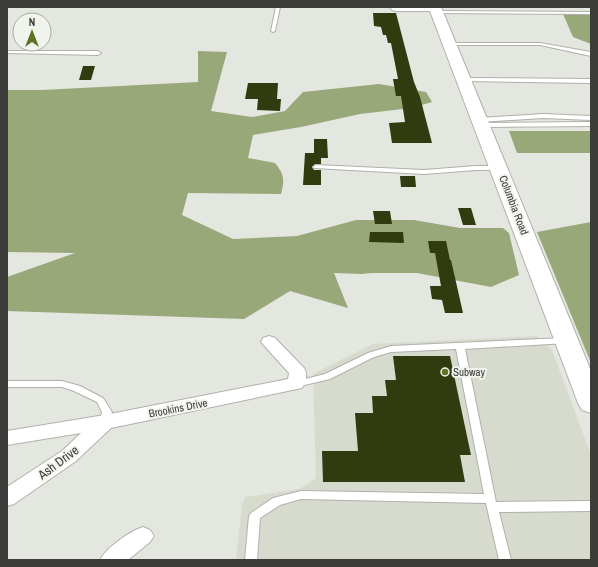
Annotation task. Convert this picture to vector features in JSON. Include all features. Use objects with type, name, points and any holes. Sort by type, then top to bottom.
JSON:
[{"type":"main road","points":[[396,7],[436,9]]},
{"type":"main road","name":"Columbia Road","points":[[436,9],[500,168],[591,403]]},
{"type":"street","points":[[269,342],[298,372],[296,384]]},
{"type":"street","name":"Brookins Drive","points":[[7,438],[105,422],[296,384]]},
{"type":"street","name":"Ash Drive","points":[[7,498],[69,456],[105,422]]},
{"type":"street","points":[[111,560],[143,536]]},
{"type":"lane","points":[[273,31],[278,7]]},
{"type":"lane","points":[[436,9],[591,13]]},
{"type":"lane","points":[[450,44],[540,44],[591,54]]},
{"type":"lane","points":[[7,52],[98,53]]},
{"type":"lane","points":[[465,80],[591,81]]},
{"type":"lane","points":[[548,116],[554,120],[555,123],[551,125]]},
{"type":"lane","points":[[481,122],[548,116],[591,118]]},
{"type":"lane","points":[[481,122],[551,125],[591,124]]},
{"type":"lane","points":[[316,167],[424,172],[476,168],[500,168]]},
{"type":"lane","points":[[296,384],[328,377],[371,355],[391,349],[567,341]]},
{"type":"lane","points":[[460,345],[491,504],[505,560]]},
{"type":"lane","points":[[7,384],[62,384],[77,388],[100,400],[107,412],[105,422]]},
{"type":"lane","points":[[251,560],[255,516],[277,501],[301,495],[491,504],[591,506]]},
{"type":"shaded area","points":[[537,336],[552,350],[591,455],[591,560],[236,560],[242,505],[245,497],[300,489],[316,478],[313,374],[373,344]]},
{"type":"green space","points":[[563,14],[591,14],[591,44],[573,37]]},
{"type":"green space","points":[[198,51],[227,52],[211,111],[252,117],[285,111],[303,92],[379,84],[426,92],[432,102],[411,108],[360,114],[301,127],[253,135],[248,158],[275,163],[283,177],[281,194],[188,193],[182,215],[233,239],[297,236],[356,220],[414,220],[460,228],[503,228],[509,233],[519,275],[491,287],[417,273],[334,273],[348,308],[290,291],[244,319],[7,311],[7,277],[75,253],[7,252],[7,90],[42,90],[198,82]]},
{"type":"green space","points":[[509,131],[591,131],[591,153],[517,153]]},
{"type":"green space","points":[[591,222],[591,363],[537,232]]},
{"type":"building","points":[[373,13],[396,13],[432,143],[392,143],[389,123],[405,122],[401,96],[396,96],[393,79],[398,79],[391,43],[388,43],[386,35],[383,35],[381,27],[374,26]]},
{"type":"building","points":[[83,66],[95,66],[91,80],[79,80]]},
{"type":"building","points":[[248,83],[278,83],[277,99],[281,99],[280,111],[257,110],[258,99],[245,99]]},
{"type":"building","points":[[314,139],[327,139],[328,158],[321,158],[321,164],[315,164],[312,167],[314,170],[321,170],[321,185],[303,185],[305,153],[314,153]]},
{"type":"building","points":[[400,176],[415,176],[416,187],[401,187]]},
{"type":"building","points":[[458,208],[471,208],[476,225],[463,225]]},
{"type":"building","points":[[373,211],[390,211],[392,224],[375,224]]},
{"type":"building","points":[[370,232],[403,232],[404,243],[369,242]]},
{"type":"building","points":[[428,241],[446,241],[463,313],[445,313],[442,300],[432,299],[430,286],[441,286],[435,253],[430,253]]},
{"type":"building","points":[[393,356],[450,356],[471,455],[460,455],[465,482],[323,482],[322,451],[358,451],[355,413],[373,413],[372,396],[387,396],[385,380],[396,380]]},
{"type":"place","name":"Subway","points":[[445,372]]}]
